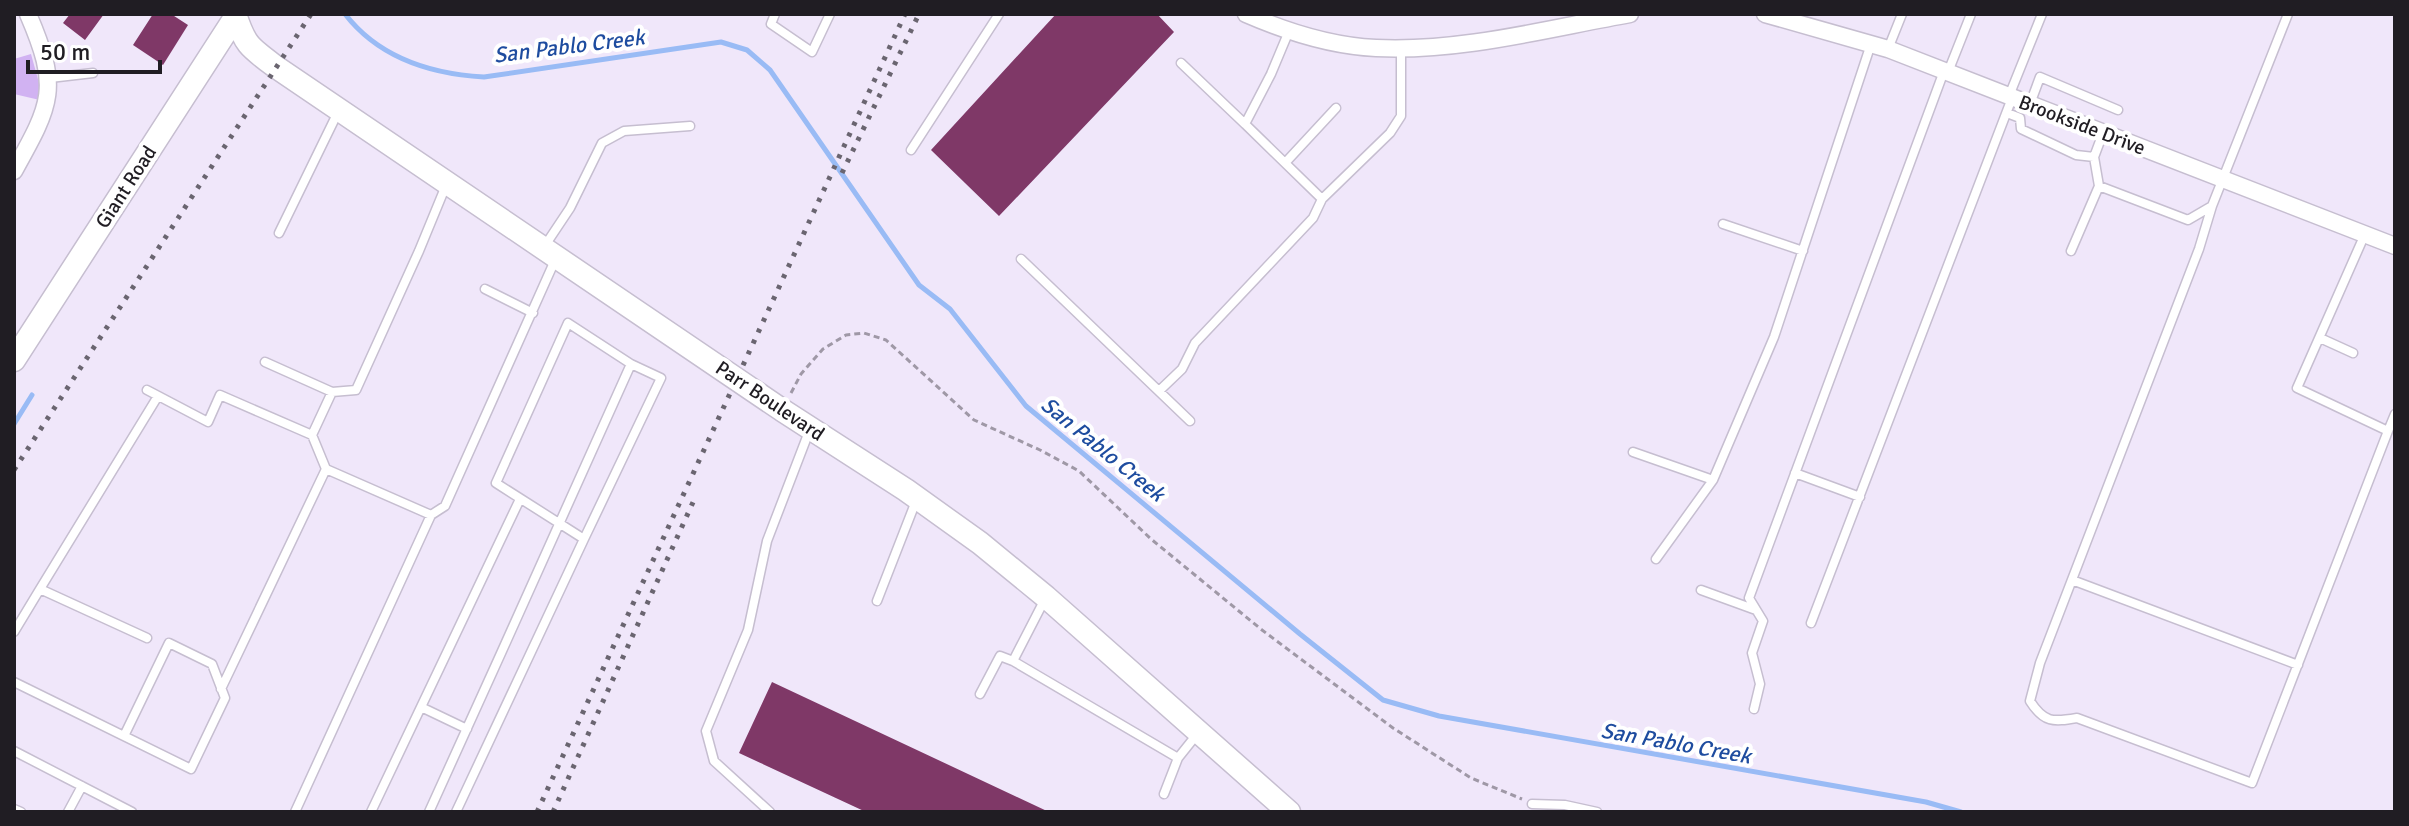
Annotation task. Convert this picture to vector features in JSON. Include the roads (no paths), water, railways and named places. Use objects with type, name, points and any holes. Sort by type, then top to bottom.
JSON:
[{"type":"street","points":[[14,171],[43,120],[50,78],[42,46],[28,14]]},
{"type":"street","points":[[1246,14],[1289,31],[1372,48],[1467,44],[1630,14]]},
{"type":"street","name":"Brookside Drive","points":[[1765,14],[1774,14],[1880,46],[1946,72],[2009,102],[2029,104],[2395,246]]},
{"type":"street","name":"Parr Boulevard","points":[[236,15],[240,33],[249,47],[782,410],[917,498],[1046,597],[1289,812]]},
{"type":"street","name":"Giant Road","points":[[14,360],[236,15]]},
{"type":"lane","points":[[775,14],[771,24],[812,52],[830,14]]},
{"type":"lane","points":[[911,150],[999,14]]},
{"type":"lane","points":[[1656,559],[1713,480],[1774,337],[1880,46],[1902,14]]},
{"type":"lane","points":[[1754,709],[1760,684],[1752,653],[1763,621],[1749,598],[1946,72],[1971,14]]},
{"type":"lane","points":[[1811,623],[2042,14]]},
{"type":"lane","points":[[2288,14],[2212,206],[2199,249],[2040,663],[2030,701],[2039,715],[2055,721],[2077,718],[2252,783],[2395,414]]},
{"type":"lane","points":[[1245,124],[1289,31]]},
{"type":"lane","points":[[1159,391],[1182,369],[1195,343],[1313,218],[1322,199],[1390,133],[1401,116],[1401,48]]},
{"type":"lane","points":[[1181,63],[1322,199]]},
{"type":"lane","points":[[2020,70],[2118,110]]},
{"type":"lane","points":[[50,78],[93,73]]},
{"type":"lane","points":[[2029,104],[2040,77]]},
{"type":"lane","points":[[2009,102],[2020,118],[2021,129],[2076,155],[2094,157]]},
{"type":"lane","points":[[1285,163],[1336,108]]},
{"type":"lane","points":[[279,233],[339,109]]},
{"type":"lane","points":[[295,812],[431,515],[445,506],[533,313],[550,252],[602,143],[624,131],[690,126]]},
{"type":"lane","points":[[2071,251],[2099,186],[2094,157],[2103,133]]},
{"type":"lane","points":[[265,362],[332,392],[356,390],[447,182]]},
{"type":"lane","points":[[2099,186],[2188,220],[2212,206]]},
{"type":"lane","points":[[1723,224],[1803,251]]},
{"type":"lane","points":[[2365,234],[2297,388],[2388,431]]},
{"type":"lane","points":[[1021,259],[1190,421]]},
{"type":"lane","points":[[485,289],[533,313]]},
{"type":"lane","points":[[456,812],[661,378],[631,364],[568,323],[496,483],[584,539]]},
{"type":"lane","points":[[2320,338],[2353,353]]},
{"type":"lane","points":[[429,812],[631,364]]},
{"type":"lane","points":[[147,390],[208,422],[220,395],[312,435],[326,469],[431,515]]},
{"type":"lane","points":[[312,435],[332,392]]},
{"type":"lane","points":[[14,632],[158,396]]},
{"type":"lane","points":[[770,812],[714,761],[706,731],[748,630],[767,541],[810,428]]},
{"type":"lane","points":[[1633,452],[1713,480]]},
{"type":"lane","points":[[221,689],[326,469]]},
{"type":"lane","points":[[1795,473],[1860,497]]},
{"type":"lane","points":[[877,601],[917,498]]},
{"type":"lane","points":[[371,812],[520,499]]},
{"type":"lane","points":[[2072,580],[2298,665]]},
{"type":"lane","points":[[40,589],[147,638]]},
{"type":"lane","points":[[1701,590],[1756,611]]},
{"type":"lane","points":[[1013,661],[1046,597]]},
{"type":"lane","points":[[14,682],[191,769],[225,698],[212,664],[169,643],[124,736]]},
{"type":"lane","points":[[980,694],[1000,656],[1178,758]]},
{"type":"lane","points":[[421,707],[467,729]]},
{"type":"lane","points":[[1164,794],[1178,758],[1198,733]]},
{"type":"lane","points":[[14,751],[132,812]]},
{"type":"lane","points":[[68,812],[82,786]]},
{"type":"lane","points":[[1532,804],[1565,805],[1597,812]]},
{"type":"lane","points":[[14,809],[21,812]]},
{"type":"waterway","name":"San Pablo Creek","points":[[345,14],[374,42],[407,61],[445,72],[484,77],[721,42],[747,50],[770,70],[919,285],[950,309],[1026,406],[1383,700],[1439,716],[1926,802],[1961,812]]},
{"type":"waterway","points":[[14,424],[32,395]]},
{"type":"railway","points":[[14,470],[311,14]]},
{"type":"railway","points":[[537,812],[905,14]]},
{"type":"railway","points":[[842,173],[919,14]]},
{"type":"railway","points":[[553,812],[694,500]]}]
